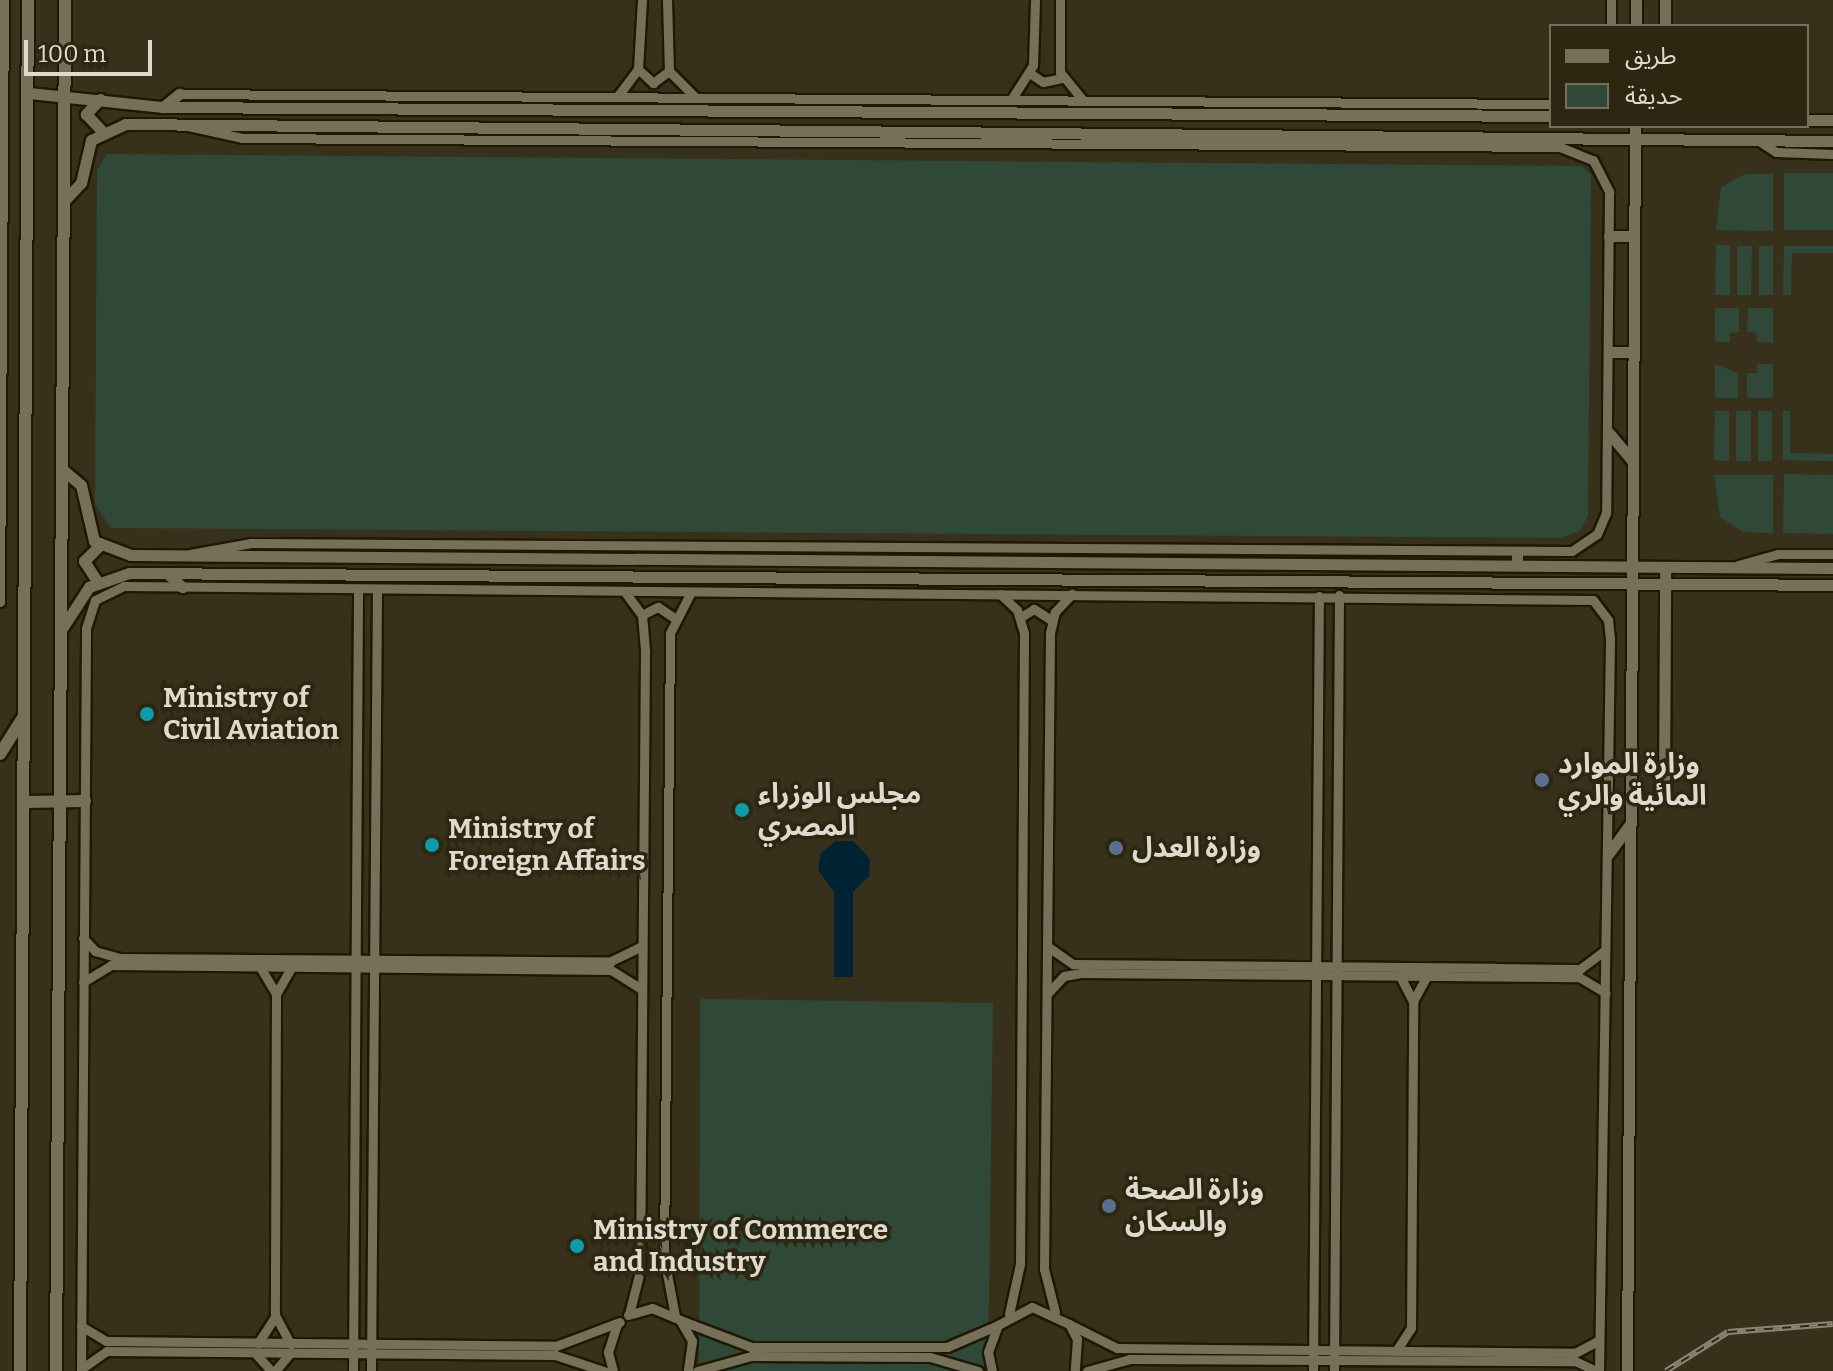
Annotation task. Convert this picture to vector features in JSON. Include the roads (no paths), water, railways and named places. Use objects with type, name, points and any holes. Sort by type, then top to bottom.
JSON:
[{"type":"main road","points":[[20,1371],[28,0]]},
{"type":"main road","points":[[56,1371],[65,0]]},
{"type":"main road","points":[[0,754],[24,716]]},
{"type":"main road","points":[[24,802],[85,801]]},
{"type":"street","points":[[0,602],[4,0]]},
{"type":"street","points":[[617,97],[638,69],[642,0]]},
{"type":"street","points":[[667,0],[669,71],[698,98]]},
{"type":"street","points":[[1011,100],[1031,74],[1035,0]]},
{"type":"street","points":[[1060,0],[1062,78],[1085,100]]},
{"type":"street","points":[[1611,0],[1611,24]]},
{"type":"street","points":[[1636,0],[1636,24]]},
{"type":"street","points":[[1665,0],[1665,24]]},
{"type":"street","points":[[638,69],[653,83],[669,71]]},
{"type":"street","points":[[1031,74],[1043,82],[1062,78]]},
{"type":"street","points":[[29,93],[64,93],[163,107],[1549,116]]},
{"type":"street","points":[[163,107],[179,94],[1549,104]]},
{"type":"street","points":[[436,109],[449,96]]},
{"type":"street","points":[[100,99],[86,114],[101,130]]},
{"type":"street","points":[[1809,120],[1833,120]]},
{"type":"street","points":[[63,202],[81,183],[87,148],[101,130],[185,124],[1520,134],[1667,130],[1833,141]]},
{"type":"street","points":[[63,470],[81,485],[85,527],[99,546],[122,555],[185,557],[993,562],[1517,559],[1572,551],[1597,534],[1606,513],[1609,433],[1608,185],[1593,160],[1568,147],[242,138],[185,124]]},
{"type":"street","points":[[1627,1371],[1635,130]]},
{"type":"street","points":[[1520,134],[1520,147]]},
{"type":"street","points":[[1752,137],[1776,152],[1833,154]]},
{"type":"street","points":[[1609,236],[1634,236]]},
{"type":"street","points":[[1609,352],[1633,352]]},
{"type":"street","points":[[1609,433],[1632,460]]},
{"type":"street","points":[[185,557],[251,543],[1517,559],[1631,567],[1833,568]]},
{"type":"street","points":[[97,581],[83,565],[99,546]]},
{"type":"street","points":[[1729,568],[1778,554],[1833,554]]},
{"type":"street","points":[[993,562],[993,579]]},
{"type":"street","points":[[1664,792],[1665,567]]},
{"type":"street","points":[[62,631],[71,607],[97,581],[167,573],[525,584],[625,592],[1587,598],[1608,620],[1609,853],[1598,1371],[1575,1361],[1425,1356]]},
{"type":"street","points":[[167,573],[182,587]]},
{"type":"street","points":[[972,579],[972,593]]},
{"type":"street","points":[[81,1370],[83,938],[90,608],[111,588],[377,590],[525,584],[972,579],[1833,585]]},
{"type":"street","points":[[1517,583],[1518,597]]},
{"type":"street","points":[[353,1371],[358,589]]},
{"type":"street","points":[[371,1371],[377,590]]},
{"type":"street","points":[[625,592],[642,615],[640,1271],[629,1314]]},
{"type":"street","points":[[688,1371],[692,1341],[678,1318],[664,1258],[673,617],[691,592]]},
{"type":"street","points":[[1000,594],[1021,617],[1020,1264],[1009,1314]]},
{"type":"street","points":[[1055,1312],[1044,1269],[1051,620],[1072,594]]},
{"type":"street","points":[[1334,1361],[1339,595]]},
{"type":"street","points":[[1313,1361],[1319,596]]},
{"type":"street","points":[[642,615],[658,607],[673,617]]},
{"type":"street","points":[[1021,617],[1040,610],[1051,620]]},
{"type":"street","points":[[1609,853],[1631,822]]},
{"type":"street","points":[[83,938],[111,957],[355,964],[611,961],[642,946]]},
{"type":"street","points":[[1047,946],[1073,964],[1317,970]]},
{"type":"street","points":[[1047,994],[1072,974],[1580,969],[1607,947]]},
{"type":"street","points":[[83,982],[111,965],[291,968],[355,964]]},
{"type":"street","points":[[373,964],[611,970],[642,989]]},
{"type":"street","points":[[260,967],[276,994]]},
{"type":"street","points":[[291,968],[276,994],[275,1315],[291,1348]]},
{"type":"street","points":[[1335,970],[1400,976],[1579,977],[1606,993]]},
{"type":"street","points":[[1400,976],[1413,1001],[1411,1328],[1425,1356]]},
{"type":"street","points":[[1413,1001],[1427,976]]},
{"type":"street","points":[[613,1371],[609,1341],[620,1322],[629,1314],[652,1308],[751,1347],[947,1347],[998,1325],[1009,1314],[1032,1307],[1055,1312],[1069,1324],[1117,1348],[1313,1361]]},
{"type":"street","points":[[256,1348],[275,1315]]},
{"type":"street","points":[[81,1370],[107,1351],[556,1346],[620,1322]]},
{"type":"street","points":[[1069,1324],[1077,1339],[1075,1371]]},
{"type":"street","points":[[992,1371],[988,1352],[998,1325]]},
{"type":"street","points":[[81,1326],[106,1341],[256,1348]]},
{"type":"street","points":[[1396,1356],[1411,1328]]},
{"type":"street","points":[[1087,1371],[1119,1359],[1334,1361],[1396,1356],[1575,1353],[1598,1341]]},
{"type":"street","points":[[256,1348],[273,1371],[291,1348]]},
{"type":"street","points":[[371,1349],[561,1356],[604,1371]]},
{"type":"street","points":[[697,1371],[751,1356],[930,1357],[978,1371]]},
{"type":"street","points":[[1396,1356],[1404,1371]]},
{"type":"street","points":[[1416,1371],[1425,1356]]},
{"type":"water","points":[[836,841],[853,841],[870,859],[869,876],[853,892],[853,977],[834,977],[834,892],[818,870],[821,853]]},
{"type":"railway","points":[[1666,1371],[1728,1332],[1833,1324]]},
{"type":"place","name":"Ministry of Civil Aviation","points":[[147,714]]},
{"type":"place","name":"وزارة الموارد المائية والري","points":[[1542,780]]},
{"type":"place","name":"مجلس الوزراء المصري","points":[[742,810]]},
{"type":"place","name":"Ministry of Foreign Affairs","points":[[432,845]]},
{"type":"place","name":"وزارة العدل","points":[[1116,848]]},
{"type":"place","name":"وزارة الصحة والسكان","points":[[1109,1206]]},
{"type":"place","name":"Ministry of Commerce and Industry","points":[[577,1246]]}]
